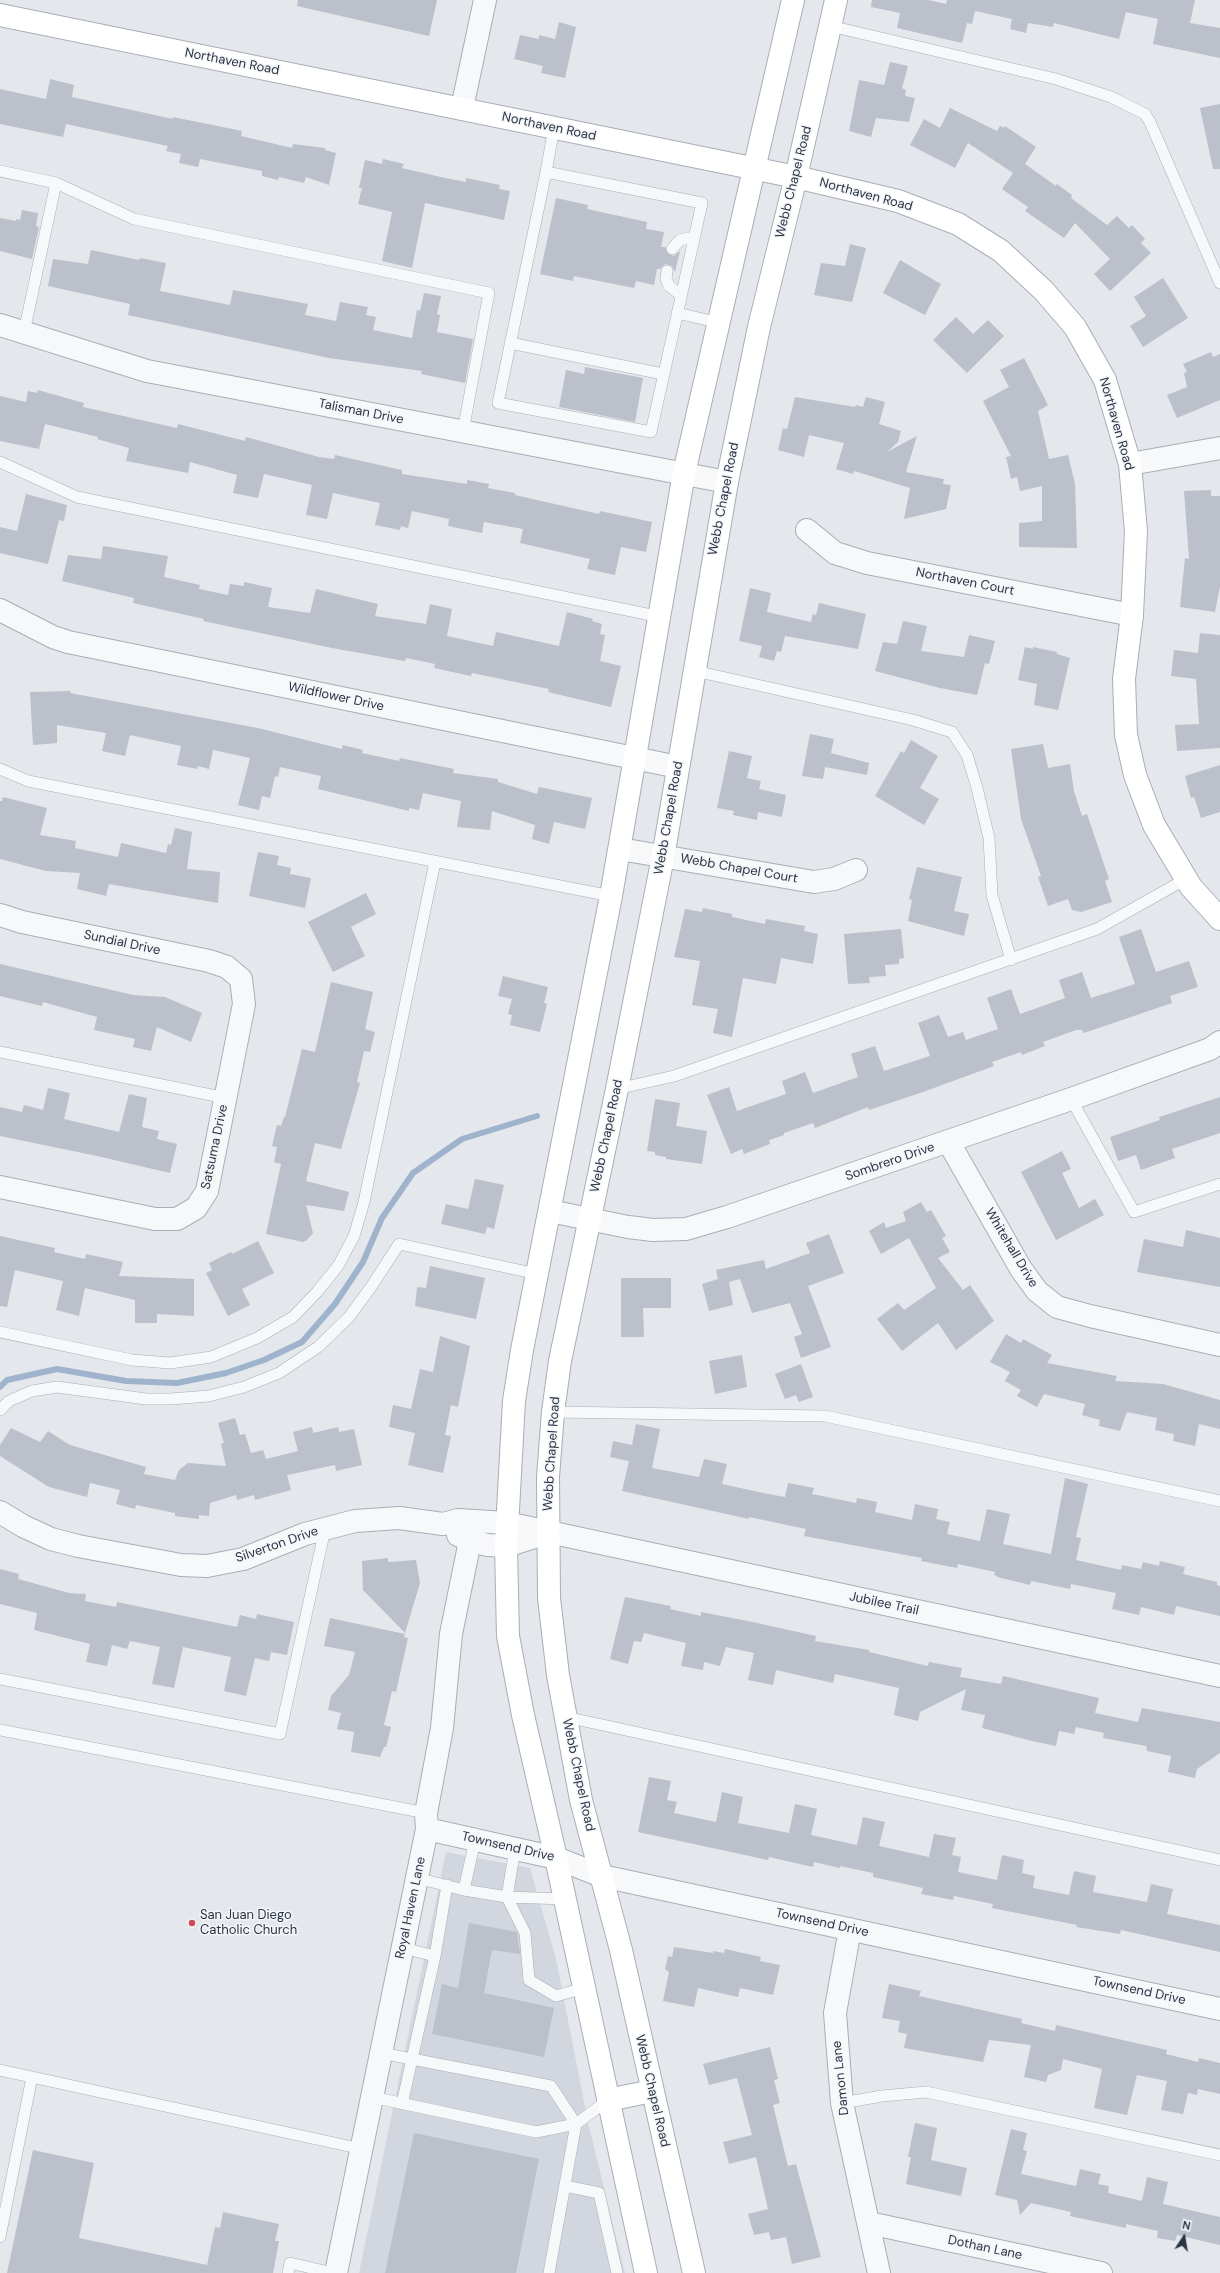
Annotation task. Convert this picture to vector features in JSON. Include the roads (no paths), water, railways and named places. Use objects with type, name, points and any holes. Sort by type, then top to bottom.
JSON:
[{"type":"main road","points":[[646,2273],[556,1858],[523,1715],[508,1636],[506,1546],[514,1401],[537,1274],[620,849],[661,617],[684,473],[720,323],[793,0]]},
{"type":"main road","name":"Webb Chapel Road","points":[[694,2273],[621,1950],[582,1800],[558,1675],[549,1598],[547,1533],[548,1477],[553,1412],[560,1361],[617,1089],[663,857],[727,482],[758,327],[796,177],[836,0]]},
{"type":"main road","name":"Northaven Road","points":[[0,15],[462,108],[754,170],[796,177],[898,201],[958,224],[1001,251],[1044,291],[1075,327],[1106,380],[1130,464],[1136,531],[1132,615],[1124,679],[1126,736],[1135,775],[1154,825],[1186,879],[1220,919]]},
{"type":"main road","points":[[608,2100],[652,2091]]},
{"type":"street","points":[[462,108],[485,0]]},
{"type":"street","name":"Talisman Drive","points":[[0,325],[107,360],[147,371],[727,482]]},
{"type":"street","points":[[1130,464],[1220,448]]},
{"type":"street","name":"Northaven Court","points":[[807,530],[835,553],[867,563],[1132,615]]},
{"type":"street","name":"Wildflower Drive","points":[[0,610],[53,637],[68,642],[678,767]]},
{"type":"street","name":"Webb Chapel Court","points":[[620,849],[814,882],[834,879],[856,870]]},
{"type":"street","name":"Sundial Drive","points":[[0,915],[22,922],[209,961],[227,967],[241,979]]},
{"type":"street","name":"Satsuma Drive","points":[[0,1187],[155,1220],[177,1219],[196,1208],[207,1191],[226,1098],[244,1004],[241,979]]},
{"type":"street","name":"Sombrero Drive","points":[[550,1211],[589,1220],[646,1229],[686,1230],[1071,1099],[1210,1049],[1220,1042]]},
{"type":"street","name":"Whitehall Drive","points":[[948,1142],[1021,1269],[1037,1291],[1052,1303],[1058,1307],[1090,1316],[1220,1345]]},
{"type":"street","name":"Silverton Drive","points":[[0,1512],[23,1526],[51,1539],[78,1546],[181,1565],[207,1566],[244,1560],[305,1534],[355,1520],[399,1518],[443,1524],[458,1520],[507,1523],[547,1533]]},
{"type":"street","name":"Silverton Drive","points":[[443,1524],[455,1534],[470,1541],[488,1545],[506,1546],[547,1533]]},
{"type":"street","name":"Jubilee Trail","points":[[547,1533],[567,1536],[1220,1676]]},
{"type":"street","name":"Royal Haven Lane","points":[[335,2273],[362,2149],[417,1878],[442,1728],[451,1634],[470,1541]]},
{"type":"street","name":"Townsend Drive","points":[[426,1821],[475,1840],[556,1858],[602,1876],[1220,2009]]},
{"type":"street","name":"Damon Lane","points":[[850,1929],[835,2013],[842,2103],[879,2273]]},
{"type":"street","name":"Dothan Lane","points":[[869,2223],[1101,2273]]},
{"type":"lane","points":[[830,26],[1056,79],[1111,97],[1145,114],[1150,122],[1220,283]]},
{"type":"lane","points":[[546,172],[702,203],[651,432],[498,403],[554,128]]},
{"type":"lane","points":[[0,171],[56,183],[134,219],[489,293],[463,431]]},
{"type":"lane","points":[[24,332],[56,183]]},
{"type":"lane","points":[[672,249],[680,240],[694,237]]},
{"type":"lane","points":[[667,271],[666,279],[669,286],[681,295]]},
{"type":"lane","points":[[677,313],[720,323]]},
{"type":"lane","points":[[510,343],[664,374]]},
{"type":"lane","points":[[0,462],[77,497],[661,617]]},
{"type":"lane","points":[[695,671],[913,720],[952,732],[967,755],[977,788],[989,838],[992,895],[1010,960]]},
{"type":"lane","points":[[0,770],[28,781],[611,896]]},
{"type":"lane","points":[[0,1332],[132,1360],[170,1363],[211,1357],[257,1338],[293,1316],[317,1292],[338,1266],[354,1236],[364,1202],[435,862]]},
{"type":"lane","points":[[617,1089],[674,1076],[1097,929],[1186,879]]},
{"type":"lane","points":[[0,1052],[226,1098]]},
{"type":"lane","points":[[1071,1099],[1134,1212],[1220,1184]]},
{"type":"lane","points":[[0,1410],[10,1401],[32,1391],[57,1387],[146,1399],[170,1399],[209,1396],[244,1387],[279,1373],[318,1347],[349,1317],[399,1244],[537,1274]]},
{"type":"lane","points":[[553,1412],[825,1416],[1220,1502]]},
{"type":"lane","points":[[0,1679],[280,1734],[325,1529]]},
{"type":"lane","points":[[566,1717],[1220,1860]]},
{"type":"lane","points":[[0,1730],[426,1821]]},
{"type":"lane","points":[[464,1890],[475,1840]]},
{"type":"lane","points":[[515,1848],[507,1897],[525,1933],[529,1980],[556,1996],[584,1988]]},
{"type":"lane","points":[[417,1878],[464,1890],[507,1897],[565,1899]]},
{"type":"lane","points":[[402,2104],[435,1956],[447,1885]]},
{"type":"lane","points":[[403,1948],[435,1956]]},
{"type":"lane","points":[[381,2053],[551,2086],[576,2124],[549,2273]]},
{"type":"lane","points":[[0,2070],[362,2149]]},
{"type":"lane","points":[[0,2237],[32,2077]]},
{"type":"lane","points":[[842,2103],[882,2096],[926,2092],[1220,2155]]},
{"type":"lane","points":[[372,2097],[536,2132],[576,2124],[608,2100]]},
{"type":"lane","points":[[565,2186],[599,2193],[617,2273]]},
{"type":"lane","points":[[288,2273],[290,2264],[335,2273]]},
{"type":"waterway","points":[[0,1387],[7,1380],[57,1369],[126,1381],[177,1383],[226,1373],[264,1360],[302,1342],[335,1304],[363,1262],[382,1218],[413,1173],[462,1139],[537,1116]]},
{"type":"place","name":"San Juan Diego Catholic Church","points":[[192,1923]]}]
